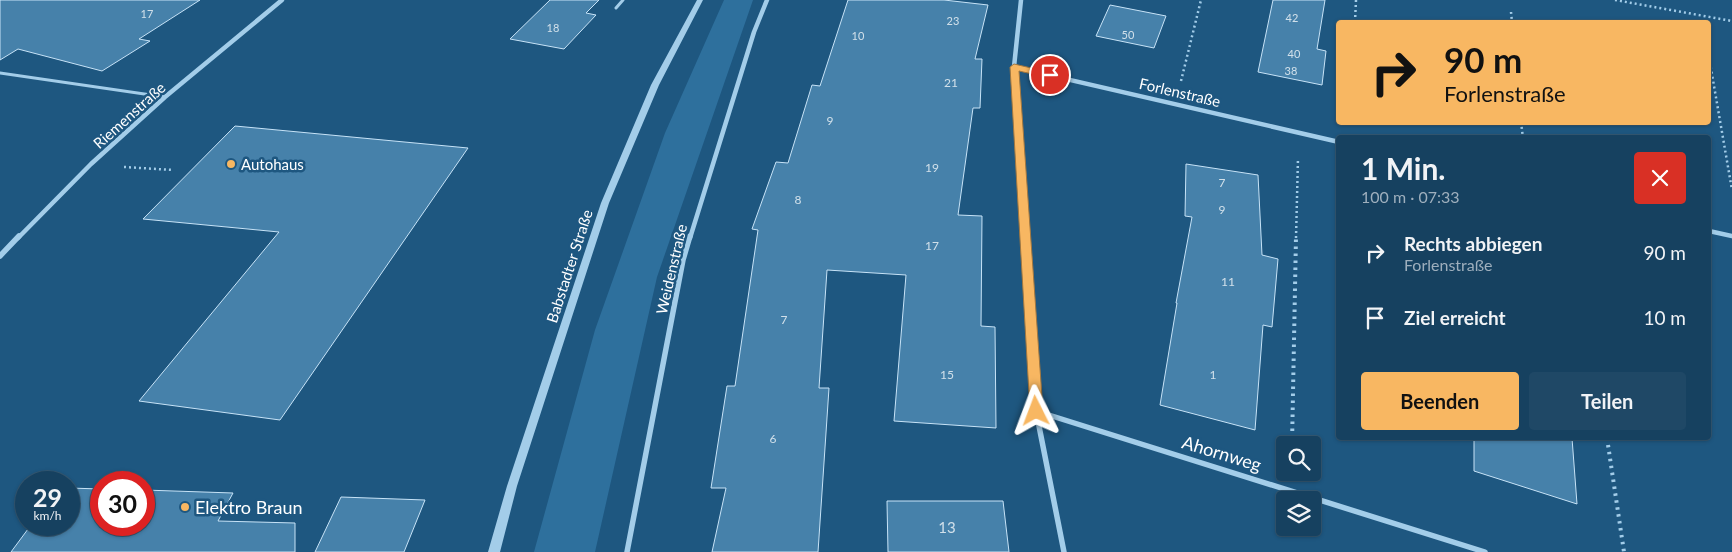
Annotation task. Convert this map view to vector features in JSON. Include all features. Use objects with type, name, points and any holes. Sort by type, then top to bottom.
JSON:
[{"type":"street","name":"Riemenstraße","points":[[0,256],[90,164],[165,97],[282,0]]},
{"type":"street","name":"Babstadter Straße","points":[[494,552],[512,486],[604,203],[655,85],[700,0]]},
{"type":"street","name":"Weidenstraße","points":[[627,552],[683,260],[754,32],[767,0]]},
{"type":"street","points":[[1021,0],[1014,67],[1036,411],[1064,552]]},
{"type":"street","name":"Forlenstraße","points":[[1014,67],[1336,141]]},
{"type":"street","points":[[1711,231],[1732,236]]},
{"type":"street","name":"Ahornweg","points":[[1036,411],[1485,552]]},
{"type":"lane","points":[[616,8],[623,0]]},
{"type":"lane","points":[[0,73],[165,97]]},
{"type":"path","points":[[1176,103],[1201,0]]},
{"type":"path","points":[[1355,20],[1356,0]]},
{"type":"path","points":[[1615,0],[1732,21]]},
{"type":"path","points":[[1511,12],[1512,20]]},
{"type":"path","points":[[1711,69],[1732,190]]},
{"type":"path","points":[[1292,436],[1298,132]]},
{"type":"path","points":[[134,167],[173,170]]},
{"type":"path","points":[[1607,440],[1624,552]]},
{"type":"shaded area","points":[[724,0],[753,0],[657,277],[595,552],[534,552],[595,330],[665,133]]},
{"type":"building","points":[[0,0],[200,0],[139,39],[150,41],[102,71],[18,49],[0,60]]},
{"type":"building","points":[[550,0],[599,0],[586,13],[596,15],[564,49],[510,39]]},
{"type":"building","points":[[848,0],[944,0],[988,5],[975,59],[982,59],[980,108],[973,108],[958,215],[982,216],[981,326],[995,327],[996,428],[894,421],[906,275],[827,270],[819,388],[829,388],[818,552],[712,552],[726,488],[711,488],[727,386],[735,386],[758,230],[752,229],[776,162],[788,163],[812,85],[820,86]]},
{"type":"building","points":[[1273,0],[1325,0],[1317,49],[1326,51],[1322,85],[1258,72]]},
{"type":"building","points":[[1110,5],[1166,16],[1154,48],[1096,36]]},
{"type":"building","points":[[235,126],[468,148],[280,420],[139,401],[279,232],[143,219]]},
{"type":"building","points":[[1186,164],[1258,175],[1262,255],[1278,259],[1272,327],[1263,325],[1255,430],[1160,405],[1192,217],[1185,216]]},
{"type":"building","points":[[1474,440],[1572,440],[1577,504],[1474,471]]},
{"type":"building","name":"Elektro Braun","points":[[80,488],[90,489],[90,536],[155,536],[155,490],[233,493],[218,521],[295,523],[295,552],[11,552],[23,536],[80,536]]},
{"type":"building","points":[[341,497],[425,500],[404,552],[315,552]]},
{"type":"building","points":[[887,501],[1003,501],[1009,552],[888,552]]},
{"type":"place","name":"Autohaus","points":[[231,164]]},
{"type":"place","name":"Elektro Braun","points":[[185,507]]},
{"type":"route","points":[[1036,411],[1014,67],[1050,75]]}]
